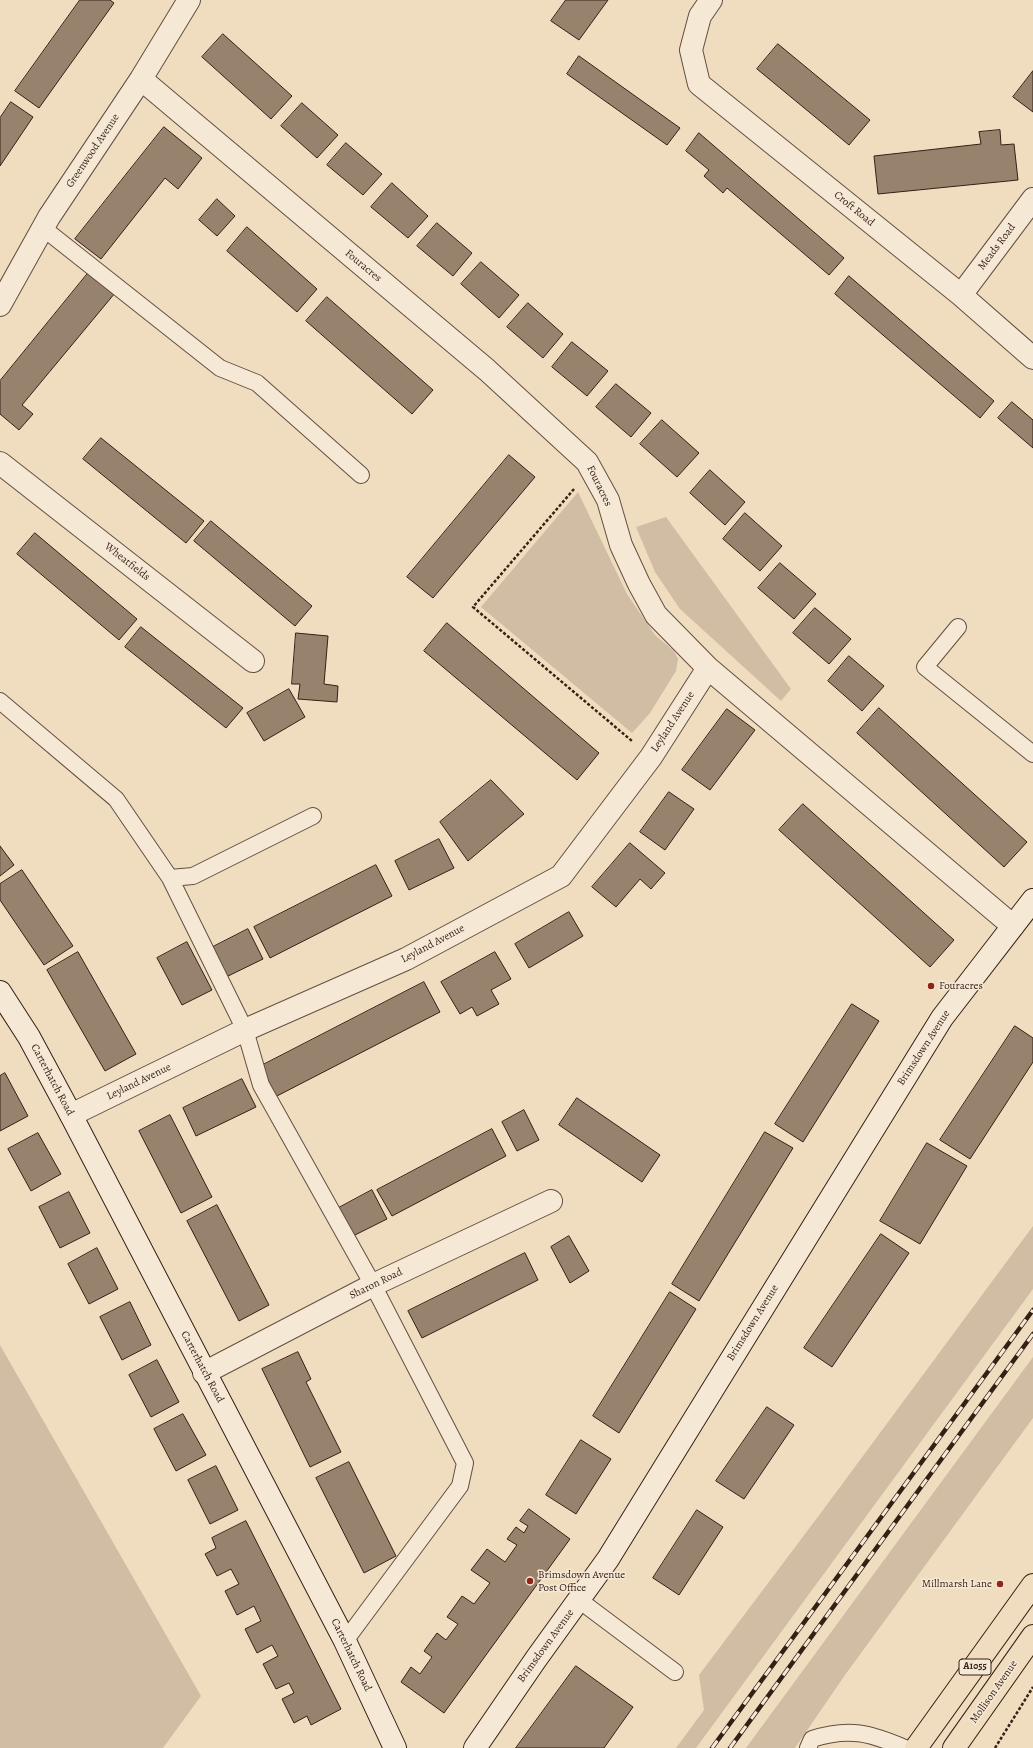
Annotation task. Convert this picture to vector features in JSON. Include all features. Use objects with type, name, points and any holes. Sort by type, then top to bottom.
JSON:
[{"type":"main road","name":"A1055","points":[[916,1748],[1033,1585]]},
{"type":"main road","name":"Mollison Avenue","points":[[954,1748],[1033,1636]]},
{"type":"street","name":"Greenwood Avenue","points":[[0,305],[43,228],[141,79],[189,0]]},
{"type":"street","name":"Croft Road","points":[[711,0],[700,16],[691,50],[699,84],[961,295],[1033,358]]},
{"type":"street","name":"Fouracres","points":[[141,79],[487,370],[587,462],[608,500],[621,545],[639,584],[656,614],[708,668],[1013,926]]},
{"type":"street","name":"Meads Road","points":[[961,295],[1033,199]]},
{"type":"street","name":"Wheatfields","points":[[0,463],[253,661]]},
{"type":"street","name":"Leyland Avenue","points":[[70,1115],[245,1030],[406,959],[561,876],[651,757],[708,668]]},
{"type":"street","name":"Brimsdown Avenue","points":[[475,1748],[608,1559],[942,1018],[1033,900]]},
{"type":"street","name":"Carterhatch Road","points":[[0,992],[29,1037],[345,1641],[394,1748]]},
{"type":"street","name":"Sharon Road","points":[[204,1373],[373,1285],[551,1202]]},
{"type":"lane","points":[[43,228],[220,368],[257,383],[361,475]]},
{"type":"lane","points":[[958,627],[925,666],[1033,754]]},
{"type":"lane","points":[[0,701],[116,799],[170,878],[245,1030],[261,1085],[373,1285],[465,1463],[460,1486],[345,1641]]},
{"type":"lane","points":[[170,878],[193,876],[312,816]]},
{"type":"lane","points":[[579,1600],[675,1672]]},
{"type":"lane","points":[[808,1748],[812,1739],[831,1733],[860,1732],[906,1748]]},
{"type":"path","points":[[591,469],[473,607],[651,757]]},
{"type":"path","points":[[995,1748],[1033,1687]]},
{"type":"shaded area","points":[[578,492],[627,594],[655,635],[674,651],[678,659],[676,671],[650,713],[632,733],[481,607]]},
{"type":"shaded area","points":[[666,517],[791,689],[781,701],[680,609],[655,572],[636,527]]},
{"type":"shaded area","points":[[1033,1226],[1033,1289],[696,1748],[676,1748],[704,1710],[699,1675]]},
{"type":"shaded area","points":[[0,1345],[201,1696],[163,1748],[0,1748]]},
{"type":"shaded area","points":[[1033,1357],[1033,1418],[845,1675],[795,1748],[746,1748]]},
{"type":"building","points":[[80,0],[110,0],[114,3],[39,108],[15,91]]},
{"type":"building","points":[[566,0],[608,0],[579,40],[551,21]]},
{"type":"building","points":[[223,34],[292,96],[271,119],[202,57]]},
{"type":"building","points":[[778,44],[870,120],[849,145],[757,69]]},
{"type":"building","points":[[579,56],[680,128],[667,145],[567,74]]},
{"type":"building","points":[[1033,71],[1033,112],[1013,97]]},
{"type":"building","points":[[11,102],[33,117],[0,166],[0,118]]},
{"type":"building","points":[[302,103],[338,135],[317,158],[281,126]]},
{"type":"building","points":[[164,127],[202,158],[178,189],[165,178],[101,259],[75,239]]},
{"type":"building","points":[[1000,130],[1001,145],[1014,144],[1018,180],[878,194],[874,156],[981,144],[979,132]]},
{"type":"building","points":[[699,133],[844,258],[829,275],[727,188],[723,193],[704,176],[709,170],[686,151]]},
{"type":"building","points":[[346,143],[382,174],[363,195],[327,165]]},
{"type":"building","points":[[392,183],[428,216],[408,238],[371,207]]},
{"type":"building","points":[[217,199],[235,216],[217,236],[199,220]]},
{"type":"building","points":[[437,223],[472,253],[453,276],[417,246]]},
{"type":"building","points":[[247,227],[317,289],[297,312],[227,251]]},
{"type":"building","points":[[481,262],[519,295],[499,318],[461,284]]},
{"type":"building","points":[[89,272],[115,293],[22,405],[33,414],[19,430],[0,414],[0,381]]},
{"type":"building","points":[[849,276],[994,401],[980,418],[835,294]]},
{"type":"building","points":[[327,297],[433,390],[412,414],[306,321]]},
{"type":"building","points":[[528,303],[563,334],[543,358],[507,327]]},
{"type":"building","points":[[572,342],[608,371],[587,396],[552,367]]},
{"type":"building","points":[[616,384],[651,413],[631,437],[596,407]]},
{"type":"building","points":[[1012,402],[1033,420],[1033,448],[998,418]]},
{"type":"building","points":[[662,420],[699,453],[677,477],[640,444]]},
{"type":"building","points":[[101,438],[204,521],[186,543],[83,459]]},
{"type":"building","points":[[509,455],[535,477],[433,598],[407,577]]},
{"type":"building","points":[[710,470],[745,502],[725,525],[690,493]]},
{"type":"building","points":[[745,513],[782,546],[760,571],[723,539]]},
{"type":"building","points":[[211,521],[312,606],[295,626],[194,541]]},
{"type":"building","points":[[35,533],[137,619],[119,640],[17,554]]},
{"type":"building","points":[[780,563],[816,594],[794,619],[758,588]]},
{"type":"building","points":[[815,608],[851,639],[829,664],[793,633]]},
{"type":"building","points":[[447,623],[599,753],[577,780],[424,651]]},
{"type":"building","points":[[141,627],[243,708],[226,728],[125,647]]},
{"type":"building","points":[[296,633],[328,636],[324,684],[338,686],[337,702],[298,699],[300,684],[292,684]]},
{"type":"building","points":[[849,656],[884,686],[862,711],[828,681]]},
{"type":"building","points":[[289,689],[305,717],[264,741],[247,713]]},
{"type":"building","points":[[879,708],[1027,842],[1004,867],[857,733]]},
{"type":"building","points":[[727,709],[755,730],[710,790],[682,770]]},
{"type":"building","points":[[491,780],[524,814],[468,861],[440,822]]},
{"type":"building","points":[[669,792],[694,809],[665,850],[640,832]]},
{"type":"building","points":[[803,804],[954,940],[930,967],[779,830]]},
{"type":"building","points":[[439,839],[454,868],[409,890],[395,861]]},
{"type":"building","points":[[630,843],[665,873],[651,889],[640,879],[616,907],[592,887]]},
{"type":"building","points":[[0,846],[14,865],[0,876]]},
{"type":"building","points":[[376,865],[392,896],[270,958],[254,927]]},
{"type":"building","points":[[22,870],[73,946],[44,965],[0,900],[0,884]]},
{"type":"building","points":[[569,912],[583,936],[529,968],[515,944]]},
{"type":"building","points":[[248,929],[263,959],[222,979],[207,950]]},
{"type":"building","points":[[187,942],[212,990],[182,1005],[157,958]]},
{"type":"building","points":[[78,952],[136,1054],[105,1071],[47,970]]},
{"type":"building","points":[[495,952],[511,979],[491,990],[499,1004],[477,1016],[472,1007],[460,1014],[441,982]]},
{"type":"building","points":[[424,982],[440,1012],[275,1097],[259,1067]]},
{"type":"building","points":[[852,1004],[879,1021],[803,1142],[775,1124]]},
{"type":"building","points":[[1015,1026],[1033,1038],[1033,1062],[970,1159],[940,1140]]},
{"type":"building","points":[[5,1073],[28,1116],[0,1131],[0,1076]]},
{"type":"building","points":[[242,1079],[256,1107],[196,1136],[183,1108]]},
{"type":"building","points":[[577,1098],[660,1155],[642,1182],[559,1125]]},
{"type":"building","points":[[524,1110],[539,1140],[517,1151],[502,1122]]},
{"type":"building","points":[[170,1115],[212,1197],[181,1213],[139,1131]]},
{"type":"building","points":[[492,1129],[506,1156],[392,1216],[377,1190]]},
{"type":"building","points":[[765,1132],[793,1148],[699,1301],[672,1284]]},
{"type":"building","points":[[38,1133],[61,1174],[31,1191],[8,1149]]},
{"type":"building","points":[[927,1143],[967,1166],[920,1244],[880,1221]]},
{"type":"building","points":[[372,1190],[387,1219],[347,1239],[333,1211]]},
{"type":"building","points":[[69,1192],[90,1233],[60,1248],[39,1207]]},
{"type":"building","points":[[217,1205],[269,1305],[239,1321],[187,1221]]},
{"type":"building","points":[[881,1234],[909,1253],[832,1367],[804,1348]]},
{"type":"building","points":[[569,1236],[589,1271],[570,1283],[551,1247]]},
{"type":"building","points":[[97,1248],[118,1289],[89,1304],[68,1264]]},
{"type":"building","points":[[525,1253],[538,1280],[422,1338],[408,1311]]},
{"type":"building","points":[[670,1292],[696,1309],[619,1433],[593,1416]]},
{"type":"building","points":[[130,1302],[151,1345],[122,1360],[100,1317]]},
{"type":"building","points":[[298,1352],[311,1379],[306,1382],[341,1452],[310,1467],[262,1369]]},
{"type":"building","points":[[157,1360],[179,1402],[151,1417],[129,1375]]},
{"type":"building","points":[[767,1407],[794,1425],[744,1499],[716,1481]]},
{"type":"building","points":[[183,1414],[206,1455],[176,1471],[154,1429]]},
{"type":"building","points":[[581,1440],[611,1459],[576,1514],[546,1495]]},
{"type":"building","points":[[349,1462],[396,1556],[364,1573],[316,1478]]},
{"type":"building","points":[[216,1466],[238,1510],[210,1524],[188,1480]]},
{"type":"building","points":[[529,1509],[570,1539],[444,1713],[401,1682],[411,1667],[420,1674],[432,1657],[424,1651],[437,1633],[446,1640],[458,1624],[447,1617],[462,1596],[474,1604],[490,1583],[471,1570],[487,1549],[505,1562],[517,1545],[507,1539],[516,1527],[524,1533],[528,1526],[520,1521]]},
{"type":"building","points":[[697,1510],[723,1527],[679,1595],[653,1578]]},
{"type":"building","points":[[246,1521],[341,1709],[311,1725],[307,1716],[294,1723],[282,1699],[294,1693],[289,1683],[276,1689],[263,1664],[278,1656],[272,1645],[257,1653],[245,1629],[261,1621],[254,1606],[237,1615],[225,1591],[239,1584],[231,1569],[217,1576],[205,1554],[216,1548],[212,1538]]},
{"type":"building","points":[[576,1666],[633,1707],[604,1748],[516,1748]]},
{"type":"railway","points":[[712,1748],[1033,1310]]},
{"type":"railway","points":[[730,1748],[1033,1334]]},
{"type":"place","name":"Fouracres","points":[[931,986]]},
{"type":"place","name":"Brimsdown Avenue Post Office","points":[[530,1581]]},
{"type":"place","name":"Millmarsh Lane","points":[[1000,1584]]}]
